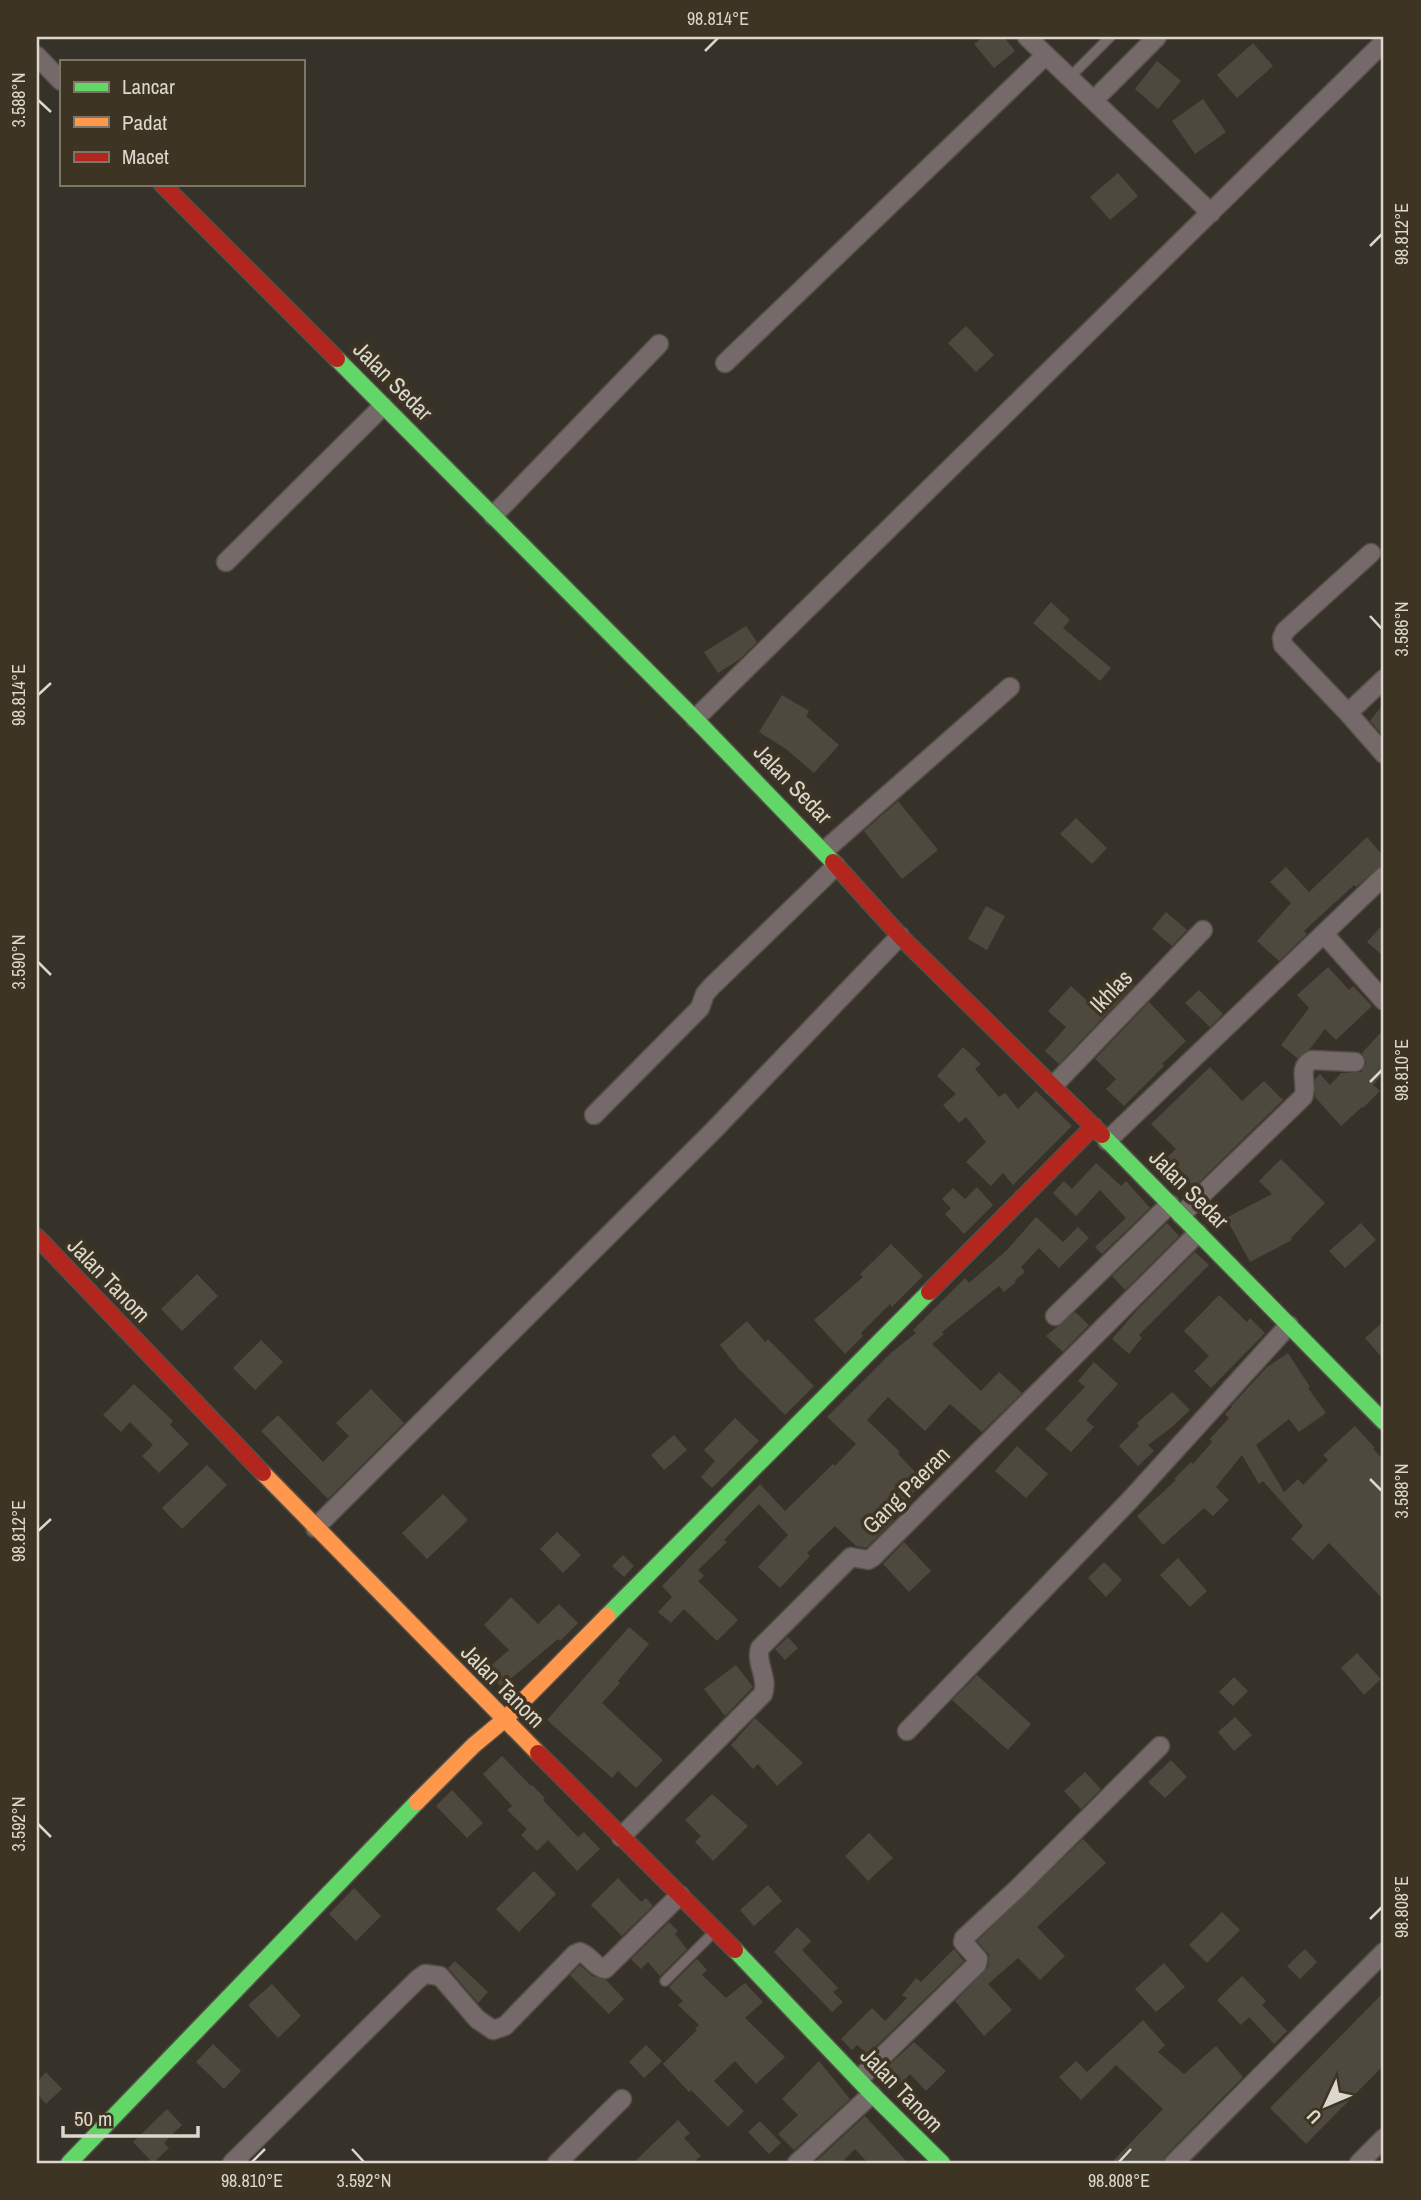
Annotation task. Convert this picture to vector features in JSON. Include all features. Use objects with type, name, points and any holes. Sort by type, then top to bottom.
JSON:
[{"type":"street","points":[[1027,37],[1211,213]]},
{"type":"street","points":[[1094,100],[1157,37]]},
{"type":"street","points":[[695,719],[1384,43]]},
{"type":"street","points":[[726,363],[1046,55]]},
{"type":"street","points":[[37,56],[60,80]]},
{"type":"street","name":"Jalan Sedar","points":[[164,186],[695,719],[824,851],[900,936],[1094,1126],[1384,1422]]},
{"type":"street","points":[[493,516],[659,344]]},
{"type":"street","points":[[226,562],[383,406]]},
{"type":"street","points":[[1371,553],[1285,631],[1282,638],[1283,645],[1384,754]]},
{"type":"street","points":[[1348,713],[1384,679]]},
{"type":"street","points":[[824,851],[1010,687]]},
{"type":"street","points":[[594,1115],[701,1008],[705,994],[711,987],[836,866]]},
{"type":"street","points":[[1107,1141],[1384,876]]},
{"type":"street","name":"Ikhlas","points":[[1054,1086],[1203,930]]},
{"type":"street","points":[[1324,934],[1384,1001]]},
{"type":"street","points":[[315,1528],[712,1132],[900,936]]},
{"type":"street","points":[[1055,1315],[1306,1094],[1303,1069],[1307,1062],[1355,1062]]},
{"type":"street","points":[[69,2163],[357,1862],[474,1745],[504,1720],[1094,1126]]},
{"type":"street","name":"Gang Paeran","points":[[621,1837],[763,1694],[765,1682],[758,1656],[760,1647],[850,1557],[867,1560],[873,1557],[1198,1233]]},
{"type":"street","name":"Jalan Tanom","points":[[37,1237],[315,1528],[716,1930],[872,2094],[942,2163]]},
{"type":"street","points":[[907,1731],[1130,1500],[1289,1325]]},
{"type":"street","points":[[859,2080],[977,1964],[978,1959],[963,1942],[964,1938],[1160,1746]]},
{"type":"street","points":[[232,2163],[425,1974],[440,1976],[477,2019],[493,2030],[505,2026],[580,1952],[587,1954],[598,1967],[605,1969],[680,1895]]},
{"type":"street","points":[[1174,2163],[1384,1952]]},
{"type":"street","points":[[797,2163],[872,2094]]},
{"type":"street","points":[[557,2163],[622,2099]]},
{"type":"street","points":[[1359,2163],[1384,2138]]},
{"type":"lane","points":[[1069,78],[1110,37]]},
{"type":"lane","points":[[665,1981],[716,1930]]},
{"type":"building","points":[[983,37],[1004,37],[1015,51],[994,68],[974,44]]},
{"type":"building","points":[[1253,43],[1273,66],[1237,98],[1217,75]]},
{"type":"building","points":[[1157,61],[1181,81],[1158,109],[1135,89]]},
{"type":"building","points":[[1203,99],[1226,132],[1195,154],[1172,121]]},
{"type":"building","points":[[1118,173],[1138,196],[1110,220],[1090,197]]},
{"type":"building","points":[[966,326],[994,355],[976,372],[948,343]]},
{"type":"building","points":[[1051,602],[1070,620],[1063,628],[1111,668],[1100,681],[1033,623]]},
{"type":"building","points":[[746,626],[757,642],[740,659],[718,673],[704,652]]},
{"type":"building","points":[[782,695],[809,711],[806,716],[839,745],[814,773],[786,749],[759,732]]},
{"type":"building","points":[[1384,703],[1384,737],[1370,721]]},
{"type":"building","points":[[898,801],[938,850],[902,879],[864,831]]},
{"type":"building","points":[[1076,818],[1107,848],[1092,864],[1060,834]]},
{"type":"building","points":[[1367,837],[1384,857],[1384,863],[1356,887],[1354,885],[1304,931],[1307,934],[1279,961],[1257,941],[1291,903],[1270,882],[1286,867],[1309,892]]},
{"type":"building","points":[[986,906],[1005,916],[987,950],[968,939]]},
{"type":"building","points":[[1166,912],[1187,930],[1172,946],[1152,929]]},
{"type":"building","points":[[1384,923],[1384,957],[1367,942]]},
{"type":"building","points":[[1328,967],[1349,990],[1353,986],[1372,1006],[1336,1040],[1325,1029],[1309,1050],[1297,1058],[1281,1045],[1309,1008],[1297,995]]},
{"type":"building","points":[[1124,975],[1134,985],[1059,1064],[1045,1051],[1066,1027],[1048,1011],[1071,986],[1093,1006]]},
{"type":"building","points":[[1199,990],[1223,1014],[1210,1027],[1185,1003]]},
{"type":"building","points":[[1149,1002],[1186,1041],[1124,1106],[1106,1089],[1116,1079],[1095,1059]]},
{"type":"building","points":[[1384,1029],[1384,1072],[1373,1085],[1380,1091],[1341,1126],[1315,1097],[1315,1079],[1320,1074],[1330,1085],[1341,1073],[1361,1072],[1366,1063],[1362,1053]]},
{"type":"building","points":[[963,1047],[981,1064],[975,1069],[999,1097],[1005,1093],[1018,1109],[1036,1091],[1072,1126],[1013,1185],[1003,1173],[991,1186],[966,1162],[986,1142],[966,1117],[959,1123],[943,1105],[956,1094],[937,1076]]},
{"type":"building","points":[[1210,1067],[1242,1101],[1264,1081],[1283,1100],[1194,1187],[1166,1158],[1176,1149],[1151,1124]]},
{"type":"building","points":[[1281,1159],[1325,1203],[1292,1240],[1250,1262],[1226,1218],[1272,1194],[1259,1181]]},
{"type":"building","points":[[1096,1163],[1121,1186],[1126,1181],[1150,1208],[1102,1254],[1095,1247],[1126,1218],[1100,1190],[1076,1216],[1053,1193],[1064,1181],[1072,1189]]},
{"type":"building","points":[[977,1187],[993,1205],[964,1234],[945,1214],[951,1208],[942,1199],[953,1188],[965,1199]]},
{"type":"building","points":[[1036,1217],[1063,1242],[1078,1227],[1089,1238],[1059,1268],[1039,1248],[1021,1267],[1025,1272],[1016,1282],[1004,1292],[999,1286],[942,1332],[944,1334],[932,1344],[981,1391],[999,1372],[1022,1393],[982,1432],[950,1404],[925,1431],[888,1397],[867,1420],[900,1452],[898,1454],[925,1482],[889,1515],[894,1520],[866,1548],[856,1546],[835,1526],[807,1553],[810,1556],[780,1588],[758,1567],[788,1535],[759,1504],[724,1540],[727,1542],[698,1570],[704,1576],[698,1581],[738,1620],[717,1641],[684,1609],[671,1623],[658,1612],[672,1597],[662,1586],[760,1484],[785,1511],[833,1464],[835,1466],[856,1444],[827,1417],[892,1352],[916,1333],[913,1330],[965,1278],[969,1283],[1007,1250]]},
{"type":"building","points":[[1167,1223],[1179,1236],[1125,1290],[1112,1276]]},
{"type":"building","points":[[1361,1223],[1376,1240],[1345,1268],[1329,1251]]},
{"type":"building","points":[[891,1244],[923,1276],[861,1333],[863,1336],[845,1354],[814,1320],[863,1277],[860,1274]]},
{"type":"building","points":[[1195,1252],[1209,1265],[1139,1335],[1142,1338],[1129,1354],[1112,1339]]},
{"type":"building","points":[[197,1274],[218,1296],[182,1331],[161,1309]]},
{"type":"building","points":[[1219,1295],[1247,1322],[1250,1318],[1265,1333],[1211,1388],[1194,1371],[1209,1356],[1184,1331]]},
{"type":"building","points":[[1075,1312],[1089,1325],[1063,1352],[1046,1336]]},
{"type":"building","points":[[747,1321],[765,1342],[768,1339],[814,1386],[785,1415],[738,1368],[720,1345]]},
{"type":"building","points":[[1384,1321],[1384,1360],[1365,1338]]},
{"type":"building","points":[[261,1340],[283,1362],[255,1390],[233,1368]]},
{"type":"building","points":[[1288,1353],[1326,1413],[1299,1432],[1289,1419],[1256,1445],[1284,1492],[1298,1479],[1303,1485],[1328,1460],[1323,1455],[1355,1426],[1375,1448],[1373,1449],[1384,1460],[1384,1600],[1329,1543],[1313,1560],[1291,1539],[1303,1526],[1263,1481],[1259,1484],[1242,1455],[1216,1487],[1229,1500],[1213,1516],[1204,1508],[1163,1545],[1137,1516],[1176,1480],[1174,1479],[1191,1462],[1193,1464],[1229,1418],[1225,1414],[1231,1406],[1267,1367]]},
{"type":"building","points":[[1094,1362],[1118,1384],[1086,1420],[1094,1427],[1071,1452],[1045,1429],[1085,1387],[1078,1381]]},
{"type":"building","points":[[134,1384],[173,1421],[170,1425],[189,1444],[159,1473],[142,1456],[153,1445],[130,1422],[121,1432],[103,1415]]},
{"type":"building","points":[[371,1389],[404,1423],[328,1499],[261,1431],[278,1415],[323,1462],[349,1436],[336,1423]]},
{"type":"building","points":[[1172,1392],[1190,1410],[1148,1445],[1154,1451],[1138,1466],[1119,1446],[1139,1426],[1137,1423]]},
{"type":"building","points":[[735,1418],[759,1441],[712,1488],[701,1477],[715,1461],[704,1450]]},
{"type":"building","points":[[674,1435],[687,1450],[664,1470],[651,1455]]},
{"type":"building","points":[[1017,1446],[1048,1474],[1026,1498],[995,1471]]},
{"type":"building","points":[[207,1465],[227,1485],[182,1529],[162,1508]]},
{"type":"building","points":[[443,1494],[468,1520],[427,1559],[402,1533]]},
{"type":"building","points":[[557,1532],[581,1555],[563,1573],[540,1549]]},
{"type":"building","points":[[904,1542],[931,1571],[909,1592],[883,1564]]},
{"type":"building","points":[[623,1555],[634,1566],[624,1577],[612,1566]]},
{"type":"building","points":[[1178,1558],[1207,1591],[1190,1607],[1160,1575]]},
{"type":"building","points":[[1104,1562],[1122,1580],[1106,1597],[1088,1578]]},
{"type":"building","points":[[511,1597],[538,1624],[559,1604],[578,1623],[560,1641],[558,1639],[501,1687],[486,1670],[509,1650],[484,1625]]},
{"type":"building","points":[[629,1627],[649,1644],[602,1703],[663,1760],[636,1788],[618,1771],[612,1778],[547,1720]]},
{"type":"building","points":[[788,1637],[798,1648],[785,1660],[775,1649]]},
{"type":"building","points":[[1357,1653],[1381,1679],[1364,1695],[1341,1668]]},
{"type":"building","points":[[736,1665],[753,1687],[725,1716],[704,1689]]},
{"type":"building","points":[[977,1675],[1031,1724],[1008,1750],[952,1700]]},
{"type":"building","points":[[1234,1677],[1248,1691],[1233,1706],[1219,1692]]},
{"type":"building","points":[[1235,1717],[1252,1735],[1234,1751],[1218,1732]]},
{"type":"building","points":[[755,1718],[803,1763],[777,1786],[758,1764],[753,1769],[731,1745]]},
{"type":"building","points":[[502,1756],[545,1798],[543,1800],[578,1837],[584,1832],[600,1849],[577,1871],[548,1840],[537,1851],[521,1835],[527,1829],[507,1810],[512,1806],[483,1774]]},
{"type":"building","points":[[1171,1760],[1187,1777],[1165,1798],[1148,1782]]},
{"type":"building","points":[[1085,1772],[1101,1789],[1081,1809],[1064,1791]]},
{"type":"building","points":[[452,1790],[483,1823],[467,1838],[436,1806]]},
{"type":"building","points":[[712,1794],[748,1826],[713,1861],[695,1842],[701,1836],[685,1820]]},
{"type":"building","points":[[869,1833],[893,1858],[868,1881],[845,1856]]},
{"type":"building","points":[[1083,1839],[1106,1863],[1037,1927],[1065,1956],[1040,1980],[1018,1958],[988,1984],[1012,2010],[984,2036],[955,2001],[988,1967],[989,1955],[977,1941]]},
{"type":"building","points":[[534,1871],[556,1894],[519,1932],[496,1909]]},
{"type":"building","points":[[618,1878],[641,1902],[646,1898],[653,1906],[622,1936],[591,1905]]},
{"type":"building","points":[[768,1885],[782,1901],[754,1926],[740,1910]]},
{"type":"building","points":[[354,1888],[381,1916],[356,1941],[329,1914]]},
{"type":"building","points":[[1222,1912],[1240,1930],[1207,1963],[1189,1945]]},
{"type":"building","points":[[669,1922],[678,1931],[675,1934],[687,1949],[660,1976],[648,1962],[641,1969],[631,1959]]},
{"type":"building","points":[[797,1927],[811,1941],[802,1950],[838,1988],[833,1992],[843,2002],[832,2012],[774,1952]]},
{"type":"building","points":[[954,1949],[964,1961],[868,2054],[857,2045],[852,2050],[841,2039],[872,2008],[885,2021],[907,1998],[902,1995],[916,1978],[921,1982]]},
{"type":"building","points":[[1305,1949],[1317,1962],[1300,1979],[1287,1966]]},
{"type":"building","points":[[697,1959],[707,1970],[702,1975],[726,1998],[745,1983],[763,2002],[745,2018],[785,2057],[756,2084],[735,2061],[714,2081],[744,2111],[728,2127],[663,2064],[699,2025],[678,2005],[683,2001],[669,1987]]},
{"type":"building","points":[[455,1961],[488,1992],[478,2003],[448,1968]]},
{"type":"building","points":[[1164,1963],[1185,1987],[1156,2012],[1135,1989]]},
{"type":"building","points":[[580,1965],[592,1976],[606,1980],[624,1999],[609,2014],[570,1975]]},
{"type":"building","points":[[1242,1976],[1266,2001],[1262,2005],[1287,2031],[1274,2044],[1249,2017],[1241,2025],[1217,2000]]},
{"type":"building","points":[[272,1984],[301,2016],[278,2038],[248,2005]]},
{"type":"building","points":[[1384,1992],[1384,2065],[1306,2144],[1270,2108]]},
{"type":"building","points":[[1143,2020],[1165,2045],[1158,2052],[1184,2074],[1216,2046],[1243,2077],[1166,2155],[1163,2163],[1111,2163],[1163,2109],[1116,2065],[1081,2100],[1059,2077],[1076,2061],[1087,2072]]},
{"type":"building","points":[[914,2042],[946,2071],[926,2091],[910,2074],[901,2083],[886,2068]]},
{"type":"building","points":[[213,2044],[241,2071],[224,2089],[196,2062]]},
{"type":"building","points":[[646,2045],[662,2061],[644,2078],[629,2062]]},
{"type":"building","points":[[819,2061],[850,2099],[794,2150],[778,2134],[798,2115],[782,2099]]},
{"type":"building","points":[[46,2072],[62,2089],[46,2104],[37,2094],[37,2082]]},
{"type":"building","points":[[167,2109],[182,2125],[164,2143],[169,2148],[153,2163],[133,2142]]},
{"type":"building","points":[[865,2116],[908,2163],[868,2163],[855,2149],[841,2163],[814,2163]]},
{"type":"building","points":[[678,2120],[690,2133],[684,2138],[701,2156],[693,2163],[633,2163]]},
{"type":"building","points":[[760,2121],[781,2143],[769,2154],[748,2132]]},
{"type":"traffic: fast","points":[[337,359],[695,719],[833,862]]},
{"type":"traffic: fast","points":[[1102,1135],[1384,1422]]},
{"type":"traffic: fast","points":[[607,1616],[929,1292]]},
{"type":"traffic: fast","points":[[69,2163],[417,1802]]},
{"type":"traffic: fast","points":[[735,1950],[872,2094],[942,2163]]},
{"type":"traffic: slow","points":[[263,1473],[538,1753]]},
{"type":"traffic: slow","points":[[417,1802],[474,1745],[504,1720],[607,1616]]},
{"type":"traffic: jam","points":[[164,186],[337,359]]},
{"type":"traffic: jam","points":[[833,862],[900,936],[1102,1135]]},
{"type":"traffic: jam","points":[[929,1292],[1094,1126]]},
{"type":"traffic: jam","points":[[37,1237],[263,1473]]},
{"type":"traffic: jam","points":[[538,1753],[735,1950]]}]
